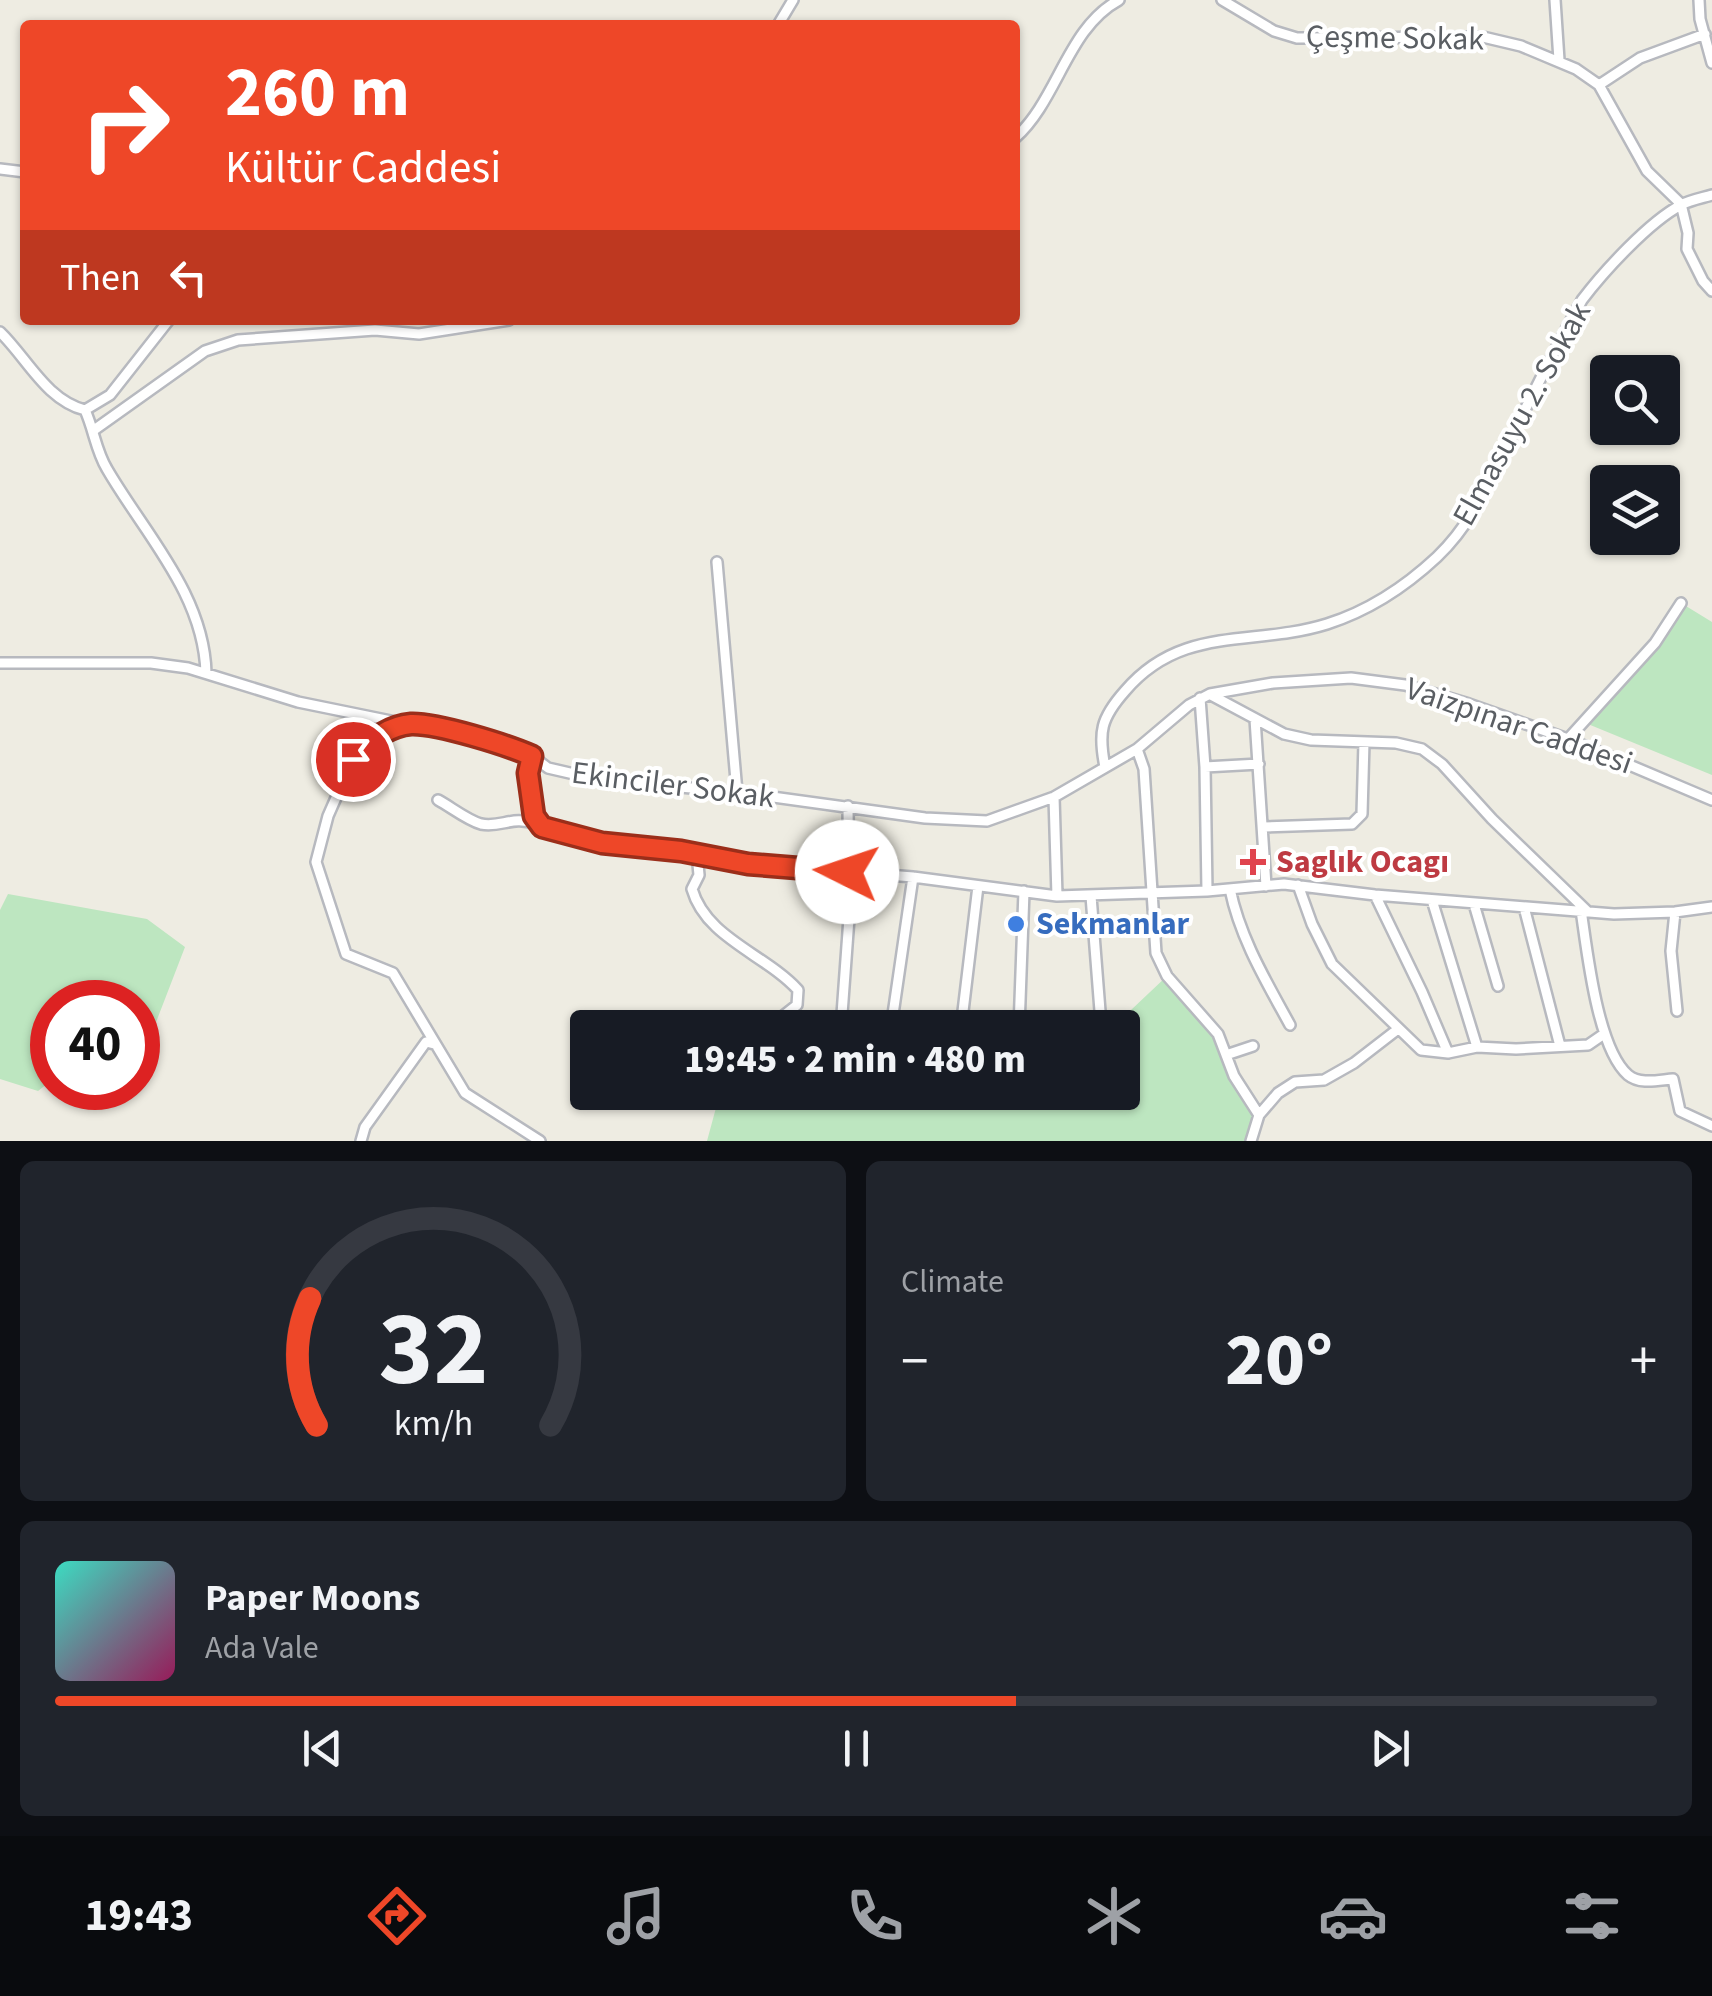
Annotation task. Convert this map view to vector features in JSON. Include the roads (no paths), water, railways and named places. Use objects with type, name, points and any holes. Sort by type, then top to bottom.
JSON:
[{"type":"street","points":[[1020,133],[1036,117],[1083,35],[1108,3],[1119,0]]},
{"type":"street","name":"Çeşme Sokak","points":[[1222,0],[1274,31],[1297,38],[1484,38],[1559,60],[1599,85],[1646,171],[1681,204]]},
{"type":"street","points":[[1554,0],[1559,60]]},
{"type":"street","points":[[1699,0],[1700,20],[1712,63]]},
{"type":"street","points":[[1599,85],[1640,58],[1705,34]]},
{"type":"street","name":"Elmasuyu 2. Sokak","points":[[1106,767],[1101,748],[1103,721],[1128,686],[1170,654],[1197,643],[1330,623],[1387,595],[1440,554],[1474,513],[1582,300],[1624,252],[1681,204],[1712,195]]},
{"type":"street","points":[[1681,204],[1688,233],[1687,249],[1712,291]]},
{"type":"street","points":[[85,410],[110,394],[165,325]]},
{"type":"street","points":[[94,430],[205,351],[238,340],[374,330],[419,334],[477,325]]},
{"type":"street","points":[[0,332],[41,380],[66,402],[85,410],[105,466],[176,578],[202,641],[206,672]]},
{"type":"street","points":[[717,562],[737,792]]},
{"type":"street","points":[[1568,739],[1655,642],[1681,603]]},
{"type":"street","name":"Ekinciler Sokak","points":[[0,663],[151,663],[206,672],[298,702],[494,742],[532,756],[548,768],[600,780],[737,792],[925,818],[987,821],[1054,797],[1106,767]]},
{"type":"street","name":"Vaizpınar Caddesi","points":[[1106,767],[1205,696],[1224,690],[1318,679],[1378,680],[1424,690],[1568,739],[1712,800]]},
{"type":"street","points":[[1207,890],[1205,696],[1284,734],[1310,740],[1396,743],[1422,749],[1442,764],[1585,912],[1589,967],[1604,1034],[1626,1074],[1639,1081],[1673,1079],[1680,1112],[1712,1126]]},
{"type":"street","points":[[1255,718],[1266,886]]},
{"type":"street","points":[[411,724],[370,738],[353,759],[328,816],[316,862],[346,954],[393,973],[465,1092],[540,1141]]},
{"type":"street","points":[[1264,827],[1352,824],[1362,814],[1364,742]]},
{"type":"street","points":[[1136,748],[1144,768],[1156,954],[1167,976],[1218,1034],[1234,1076],[1259,1115]]},
{"type":"street","points":[[532,756],[528,773],[536,824]]},
{"type":"street","points":[[1205,768],[1259,764]]},
{"type":"street","points":[[1054,797],[1057,896]]},
{"type":"street","points":[[438,800],[481,824],[521,818],[602,843],[748,864],[913,878],[1057,896],[1298,885],[1375,896],[1585,912],[1674,912],[1712,907]]},
{"type":"street","points":[[842,1010],[849,918],[848,806]]},
{"type":"street","points":[[697,854],[698,875],[692,889],[697,907],[722,933],[782,972],[798,990],[796,1005],[790,1010]]},
{"type":"street","points":[[894,1010],[913,878]]},
{"type":"street","points":[[1298,885],[1332,964],[1422,1050],[1448,1053],[1477,1047],[1588,1044],[1604,1034]]},
{"type":"street","points":[[963,1010],[978,886]]},
{"type":"street","points":[[1230,889],[1235,916],[1256,964],[1290,1025]]},
{"type":"street","points":[[1020,1010],[1024,890]]},
{"type":"street","points":[[1091,896],[1100,1010]]},
{"type":"street","points":[[1375,896],[1448,1053]]},
{"type":"street","points":[[1432,900],[1477,1047]]},
{"type":"street","points":[[1474,904],[1498,986]]},
{"type":"street","points":[[1524,907],[1560,1046]]},
{"type":"street","points":[[1674,912],[1671,951],[1677,1011]]},
{"type":"street","points":[[1250,1141],[1259,1115],[1278,1093],[1294,1082],[1324,1080],[1354,1063],[1398,1029]]},
{"type":"street","points":[[361,1141],[365,1127],[426,1042],[434,1044]]},
{"type":"street","points":[[1226,1054],[1253,1046]]},
{"type":"place","name":"Saglık Ocagı","points":[[1253,862]]},
{"type":"place","name":"Sekmanlar","points":[[1016,924]]}]
